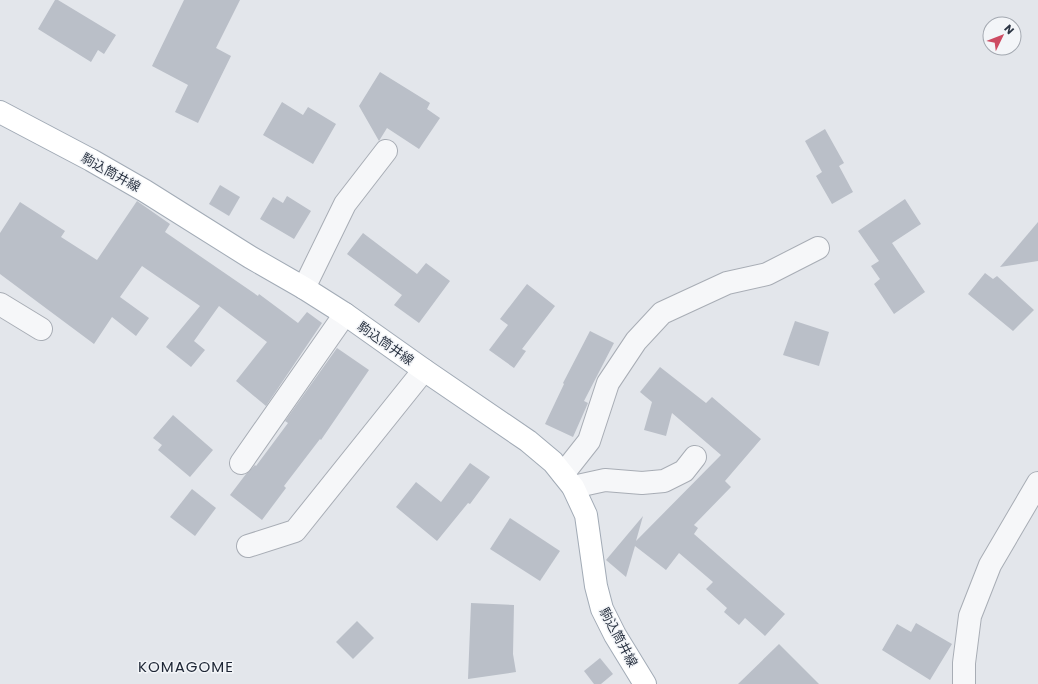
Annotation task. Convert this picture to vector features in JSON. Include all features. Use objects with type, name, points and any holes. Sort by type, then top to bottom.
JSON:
[{"type":"main road","name":"駒込筒井線","points":[[0,112],[91,160],[145,191],[250,257],[304,288],[345,314],[528,441],[553,462],[568,481],[586,515],[596,586],[602,608],[615,635],[645,684]]},
{"type":"street","points":[[304,288],[345,204],[386,151]]},
{"type":"street","points":[[695,457],[684,471],[664,480],[642,483],[605,480],[568,481],[589,441],[608,383],[636,341],[662,313],[727,283],[766,274],[818,248]]},
{"type":"street","points":[[0,304],[40,329]]},
{"type":"street","points":[[241,463],[345,314]]},
{"type":"street","points":[[248,546],[296,531],[424,370]]},
{"type":"street","points":[[964,684],[964,663],[970,616],[990,565],[1038,483]]},
{"type":"building","points":[[55,0],[58,0],[116,35],[104,54],[98,50],[91,62],[38,29]]},
{"type":"building","points":[[184,0],[240,0],[216,48],[231,56],[198,123],[175,112],[188,85],[152,66]]},
{"type":"building","points":[[380,72],[430,103],[427,109],[440,118],[419,149],[387,128],[379,141],[359,106]]},
{"type":"building","points":[[282,102],[303,115],[308,107],[336,124],[313,164],[263,135]]},
{"type":"building","points":[[825,129],[844,163],[839,166],[853,192],[832,204],[816,176],[822,172],[805,141]]},
{"type":"building","points":[[220,185],[240,197],[229,216],[209,204]]},
{"type":"building","points":[[287,196],[311,211],[294,239],[260,219],[273,197],[283,203]]},
{"type":"building","points":[[905,199],[921,224],[892,243],[925,292],[894,314],[874,284],[880,279],[871,266],[879,261],[858,231]]},
{"type":"building","points":[[137,201],[170,224],[165,232],[258,296],[259,294],[298,323],[307,312],[322,323],[266,406],[236,381],[267,342],[219,306],[194,341],[205,350],[191,367],[166,347],[200,306],[142,266],[120,297],[149,318],[136,336],[112,317],[94,344],[0,274],[0,233],[20,202],[65,231],[61,237],[97,260]]},
{"type":"building","points":[[1038,222],[1038,261],[1000,267]]},
{"type":"building","points":[[363,233],[417,274],[426,263],[450,281],[419,323],[394,305],[402,295],[347,254]]},
{"type":"building","points":[[985,273],[993,279],[997,276],[1034,310],[1013,331],[968,294]]},
{"type":"building","points":[[527,284],[555,306],[522,349],[526,351],[514,368],[489,350],[508,325],[500,319]]},
{"type":"building","points":[[795,321],[829,332],[819,366],[783,355]]},
{"type":"building","points":[[590,331],[614,343],[584,401],[588,403],[573,437],[545,424],[564,384],[563,383]]},
{"type":"building","points":[[337,348],[369,370],[321,440],[320,439],[284,486],[286,488],[262,520],[230,495],[246,474],[255,465],[256,466],[288,423],[285,421]]},
{"type":"building","points":[[660,367],[706,403],[712,397],[761,439],[725,481],[731,487],[694,525],[698,528],[694,534],[785,614],[765,636],[745,618],[739,625],[724,612],[727,608],[706,589],[713,582],[679,553],[666,570],[635,546],[626,577],[606,560],[643,516],[636,541],[721,455],[672,413],[666,436],[644,430],[652,402],[640,392]]},
{"type":"building","points":[[173,415],[213,450],[190,477],[158,450],[162,445],[153,438]]},
{"type":"building","points":[[470,463],[490,477],[470,504],[468,503],[437,541],[396,507],[416,482],[441,502]]},
{"type":"building","points":[[192,489],[216,508],[195,536],[170,517]]},
{"type":"building","points":[[510,518],[560,551],[540,581],[490,549]]},
{"type":"building","points":[[471,603],[514,605],[513,654],[516,672],[468,679]]},
{"type":"building","points":[[357,621],[374,638],[353,659],[336,642]]},
{"type":"building","points":[[916,623],[952,644],[930,680],[882,650],[897,624],[911,632]]},
{"type":"building","points":[[779,644],[819,684],[738,684]]},
{"type":"building","points":[[600,658],[613,674],[601,684],[594,684],[584,671]]},
{"type":"district","name":"KOMAGOME","points":[[186,667]]}]
